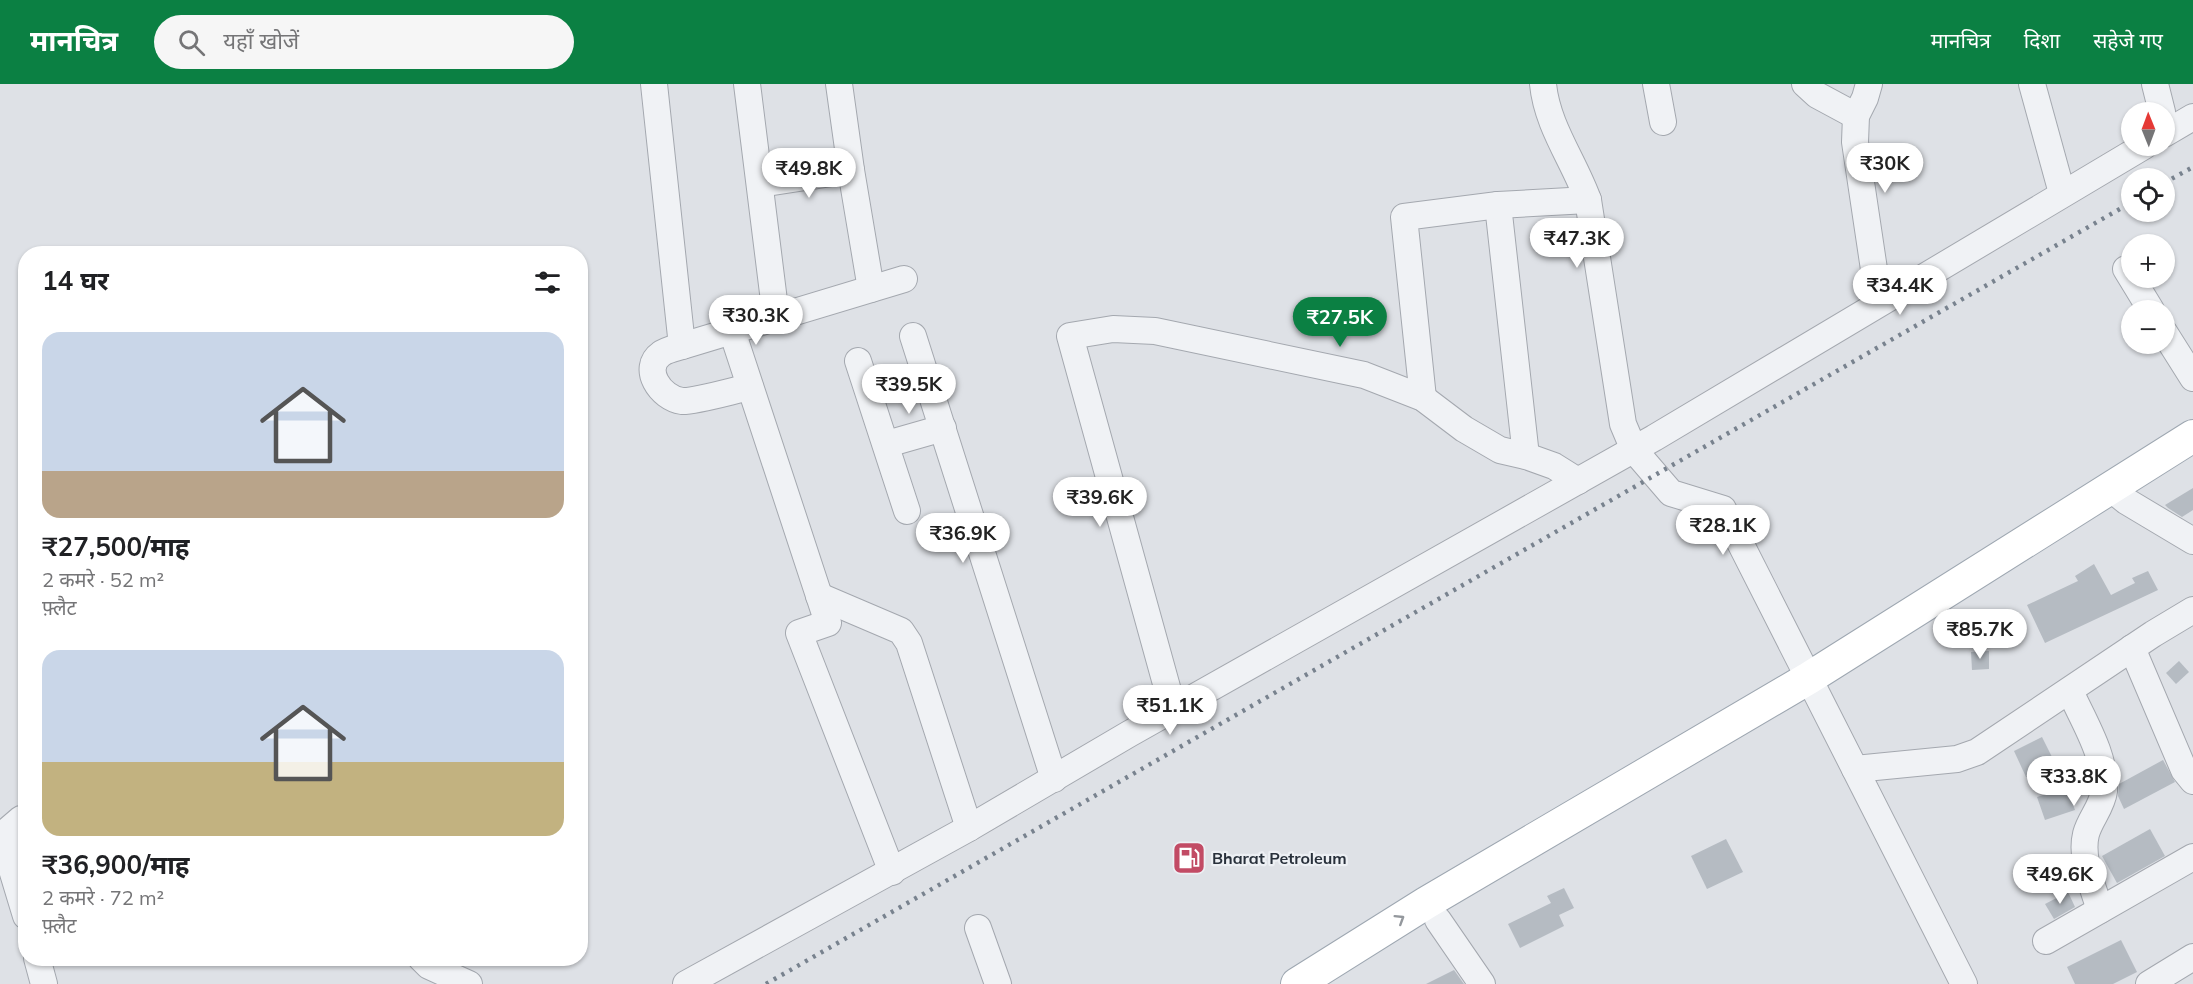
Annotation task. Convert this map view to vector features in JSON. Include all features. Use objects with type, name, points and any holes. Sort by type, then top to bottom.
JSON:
[{"type":"main road","points":[[1334,984],[2118,494],[2193,436]]},
{"type":"main road","points":[[2118,494],[2193,459]]},
{"type":"main road","points":[[1297,984],[1426,903],[1813,686]]},
{"type":"street","points":[[654,84],[682,346]]},
{"type":"street","points":[[747,84],[776,317]]},
{"type":"street","points":[[838,84],[871,289]]},
{"type":"street","points":[[1543,84],[1544,96],[1560,142],[1578,172],[1588,200],[1623,424],[1634,450],[1671,493],[1723,508],[1964,984]]},
{"type":"street","points":[[1656,84],[1663,122]]},
{"type":"street","points":[[1805,84],[1817,95],[1856,116]]},
{"type":"street","points":[[1869,84],[1856,116],[1855,142],[1879,303]]},
{"type":"street","points":[[2032,84],[2062,194]]},
{"type":"street","points":[[2155,84],[2159,102]]},
{"type":"street","points":[[2175,122],[2193,117]]},
{"type":"street","points":[[686,984],[892,872],[1173,709],[1634,450],[2127,156]]},
{"type":"street","points":[[760,184],[851,170]]},
{"type":"street","points":[[1423,398],[1404,217],[1498,205],[1588,200]]},
{"type":"street","points":[[1498,205],[1526,456]]},
{"type":"street","points":[[750,387],[686,402],[671,399],[659,389],[654,376],[654,363],[660,354],[682,346],[904,279]]},
{"type":"street","points":[[1173,709],[1070,336],[1113,328],[1155,331],[1364,375],[1423,398],[1464,429],[1500,450],[1554,466],[1578,481]]},
{"type":"street","points":[[732,331],[828,623],[799,633],[892,872]]},
{"type":"street","points":[[913,336],[1054,779]]},
{"type":"street","points":[[2175,349],[2193,378]]},
{"type":"street","points":[[858,361],[907,511]]},
{"type":"street","points":[[887,444],[943,428]]},
{"type":"street","points":[[2118,494],[2193,541]]},
{"type":"street","points":[[819,596],[901,631],[909,643],[969,828]]},
{"type":"street","points":[[1855,769],[1957,759],[1977,752],[2193,610]]},
{"type":"street","points":[[2132,648],[2184,770],[2193,781]]},
{"type":"street","points":[[2070,691],[2100,758],[2104,778],[2104,793],[2086,835],[2085,848],[2086,863],[2100,910]]},
{"type":"street","points":[[18,822],[7,831],[6,850],[9,893],[18,905]]},
{"type":"street","points":[[2046,941],[2193,858]]},
{"type":"street","points":[[1438,920],[1482,984]]},
{"type":"street","points":[[978,928],[998,984]]},
{"type":"street","points":[[2150,984],[2193,957]]},
{"type":"street","points":[[39,966],[44,984]]},
{"type":"street","points":[[429,966],[469,984]]},
{"type":"building","points":[[2193,488],[2193,510],[2182,517],[2165,505]]},
{"type":"building","points":[[2094,564],[2111,595],[2135,583],[2132,578],[2148,571],[2158,590],[2045,643],[2027,605],[2078,581],[2075,576]]},
{"type":"building","points":[[1989,651],[1989,669],[1972,670],[1971,652]]},
{"type":"building","points":[[2179,661],[2189,672],[2176,684],[2166,673]]},
{"type":"building","points":[[2042,737],[2055,763],[2026,777],[2014,751]]},
{"type":"building","points":[[2163,760],[2175,782],[2124,809],[2118,796],[2119,784]]},
{"type":"building","points":[[2067,787],[2075,810],[2045,820],[2037,797]]},
{"type":"building","points":[[2150,829],[2165,856],[2117,883],[2102,856]]},
{"type":"building","points":[[1726,839],[1743,872],[1707,889],[1691,856]]},
{"type":"building","points":[[1564,888],[1574,908],[1559,915],[1564,926],[1520,948],[1508,924],[1551,903],[1547,896]]},
{"type":"building","points":[[2068,892],[2075,907],[2054,919],[2045,904]]},
{"type":"building","points":[[2121,940],[2137,972],[2113,984],[2075,984],[2067,967]]},
{"type":"building","points":[[1454,970],[1464,984],[1426,984]]},
{"type":"railway","points":[[2175,177],[2193,167]]},
{"type":"railway","points":[[766,984],[2121,208]]},
{"type":"place","name":"Bharat Petroleum","points":[[1189,858]]}]
